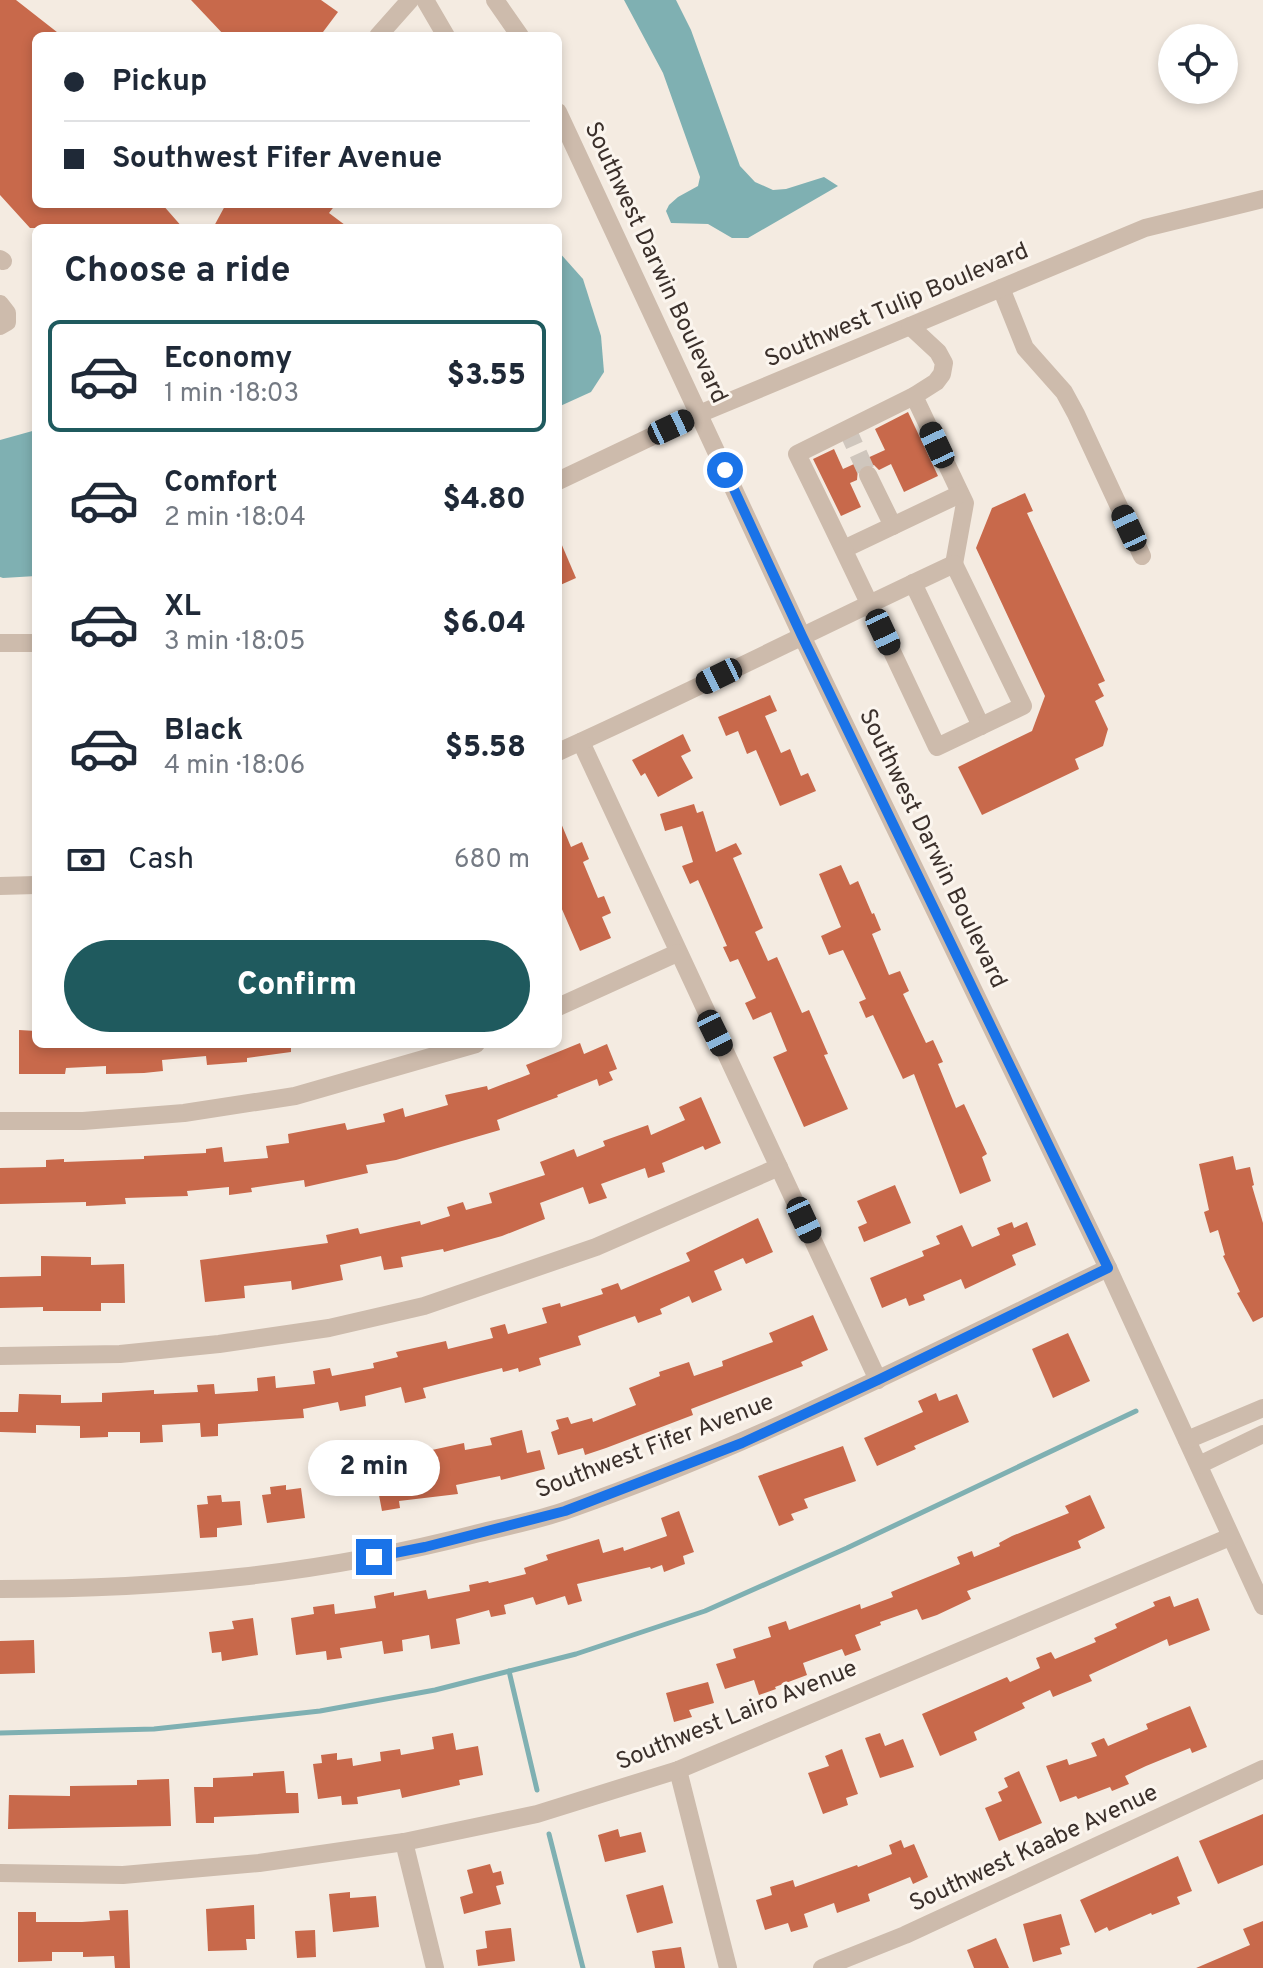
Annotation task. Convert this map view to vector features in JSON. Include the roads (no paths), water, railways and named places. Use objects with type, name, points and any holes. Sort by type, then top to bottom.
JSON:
[{"type":"street","points":[[382,32],[410,0]]},
{"type":"street","points":[[425,0],[442,32]]},
{"type":"street","points":[[495,0],[517,32]]},
{"type":"street","name":"Southwest Darwin Boulevard","points":[[562,121],[802,636],[1108,1268],[1263,1606]]},
{"type":"street","name":"Southwest Tulip Boulevard","points":[[562,479],[699,414],[1145,228],[1263,199]]},
{"type":"street","points":[[1001,288],[1025,348],[1064,392],[1076,414],[1142,556]]},
{"type":"street","points":[[0,304],[7,313],[7,322],[0,326]]},
{"type":"street","points":[[938,315],[938,352]]},
{"type":"street","points":[[910,326],[938,352],[944,363],[942,374],[936,382],[797,454],[937,747],[1023,706],[954,564],[965,503],[914,396]]},
{"type":"street","points":[[868,475],[893,526]]},
{"type":"street","points":[[844,549],[960,494]]},
{"type":"street","points":[[562,750],[954,564]]},
{"type":"street","points":[[913,583],[981,726]]},
{"type":"street","points":[[0,643],[32,643]]},
{"type":"street","points":[[581,742],[878,1380]]},
{"type":"street","points":[[0,886],[32,885]]},
{"type":"street","points":[[562,1005],[677,953]]},
{"type":"street","points":[[0,1121],[83,1121],[155,1116],[295,1096],[468,1048]]},
{"type":"street","points":[[0,1356],[120,1354],[219,1344],[329,1328],[424,1306],[596,1247],[779,1167]]},
{"type":"street","name":"Southwest Fifer Avenue","points":[[0,1589],[102,1589],[213,1581],[324,1567],[425,1547],[565,1511],[742,1443],[1108,1268]]},
{"type":"street","points":[[1187,1440],[1263,1408]]},
{"type":"street","points":[[1199,1465],[1263,1434]]},
{"type":"street","name":"Southwest Lairo Avenue","points":[[0,1873],[123,1875],[259,1863],[404,1842],[537,1814],[678,1770],[1230,1537]]},
{"type":"street","name":"Southwest Kaabe Avenue","points":[[822,1968],[905,1935],[1263,1769]]},
{"type":"street","points":[[678,1770],[728,1968]]},
{"type":"street","points":[[404,1842],[435,1968]]},
{"type":"water","points":[[624,0],[676,0],[691,30],[740,166],[755,182],[773,190],[824,177],[838,186],[748,238],[732,238],[708,224],[671,223],[666,211],[669,205],[698,186],[700,177],[663,73]]},
{"type":"water","points":[[562,255],[583,279],[601,336],[604,372],[591,392],[562,405]]},
{"type":"water","points":[[32,431],[32,576],[0,577],[0,440]]},
{"type":"waterway","points":[[0,1733],[154,1729],[320,1711],[435,1690],[576,1654],[705,1611],[847,1548],[1136,1411]]},
{"type":"waterway","points":[[509,1671],[537,1790]]},
{"type":"waterway","points":[[549,1834],[583,1968]]},
{"type":"tunnel","points":[[847,429],[868,475]]}]
